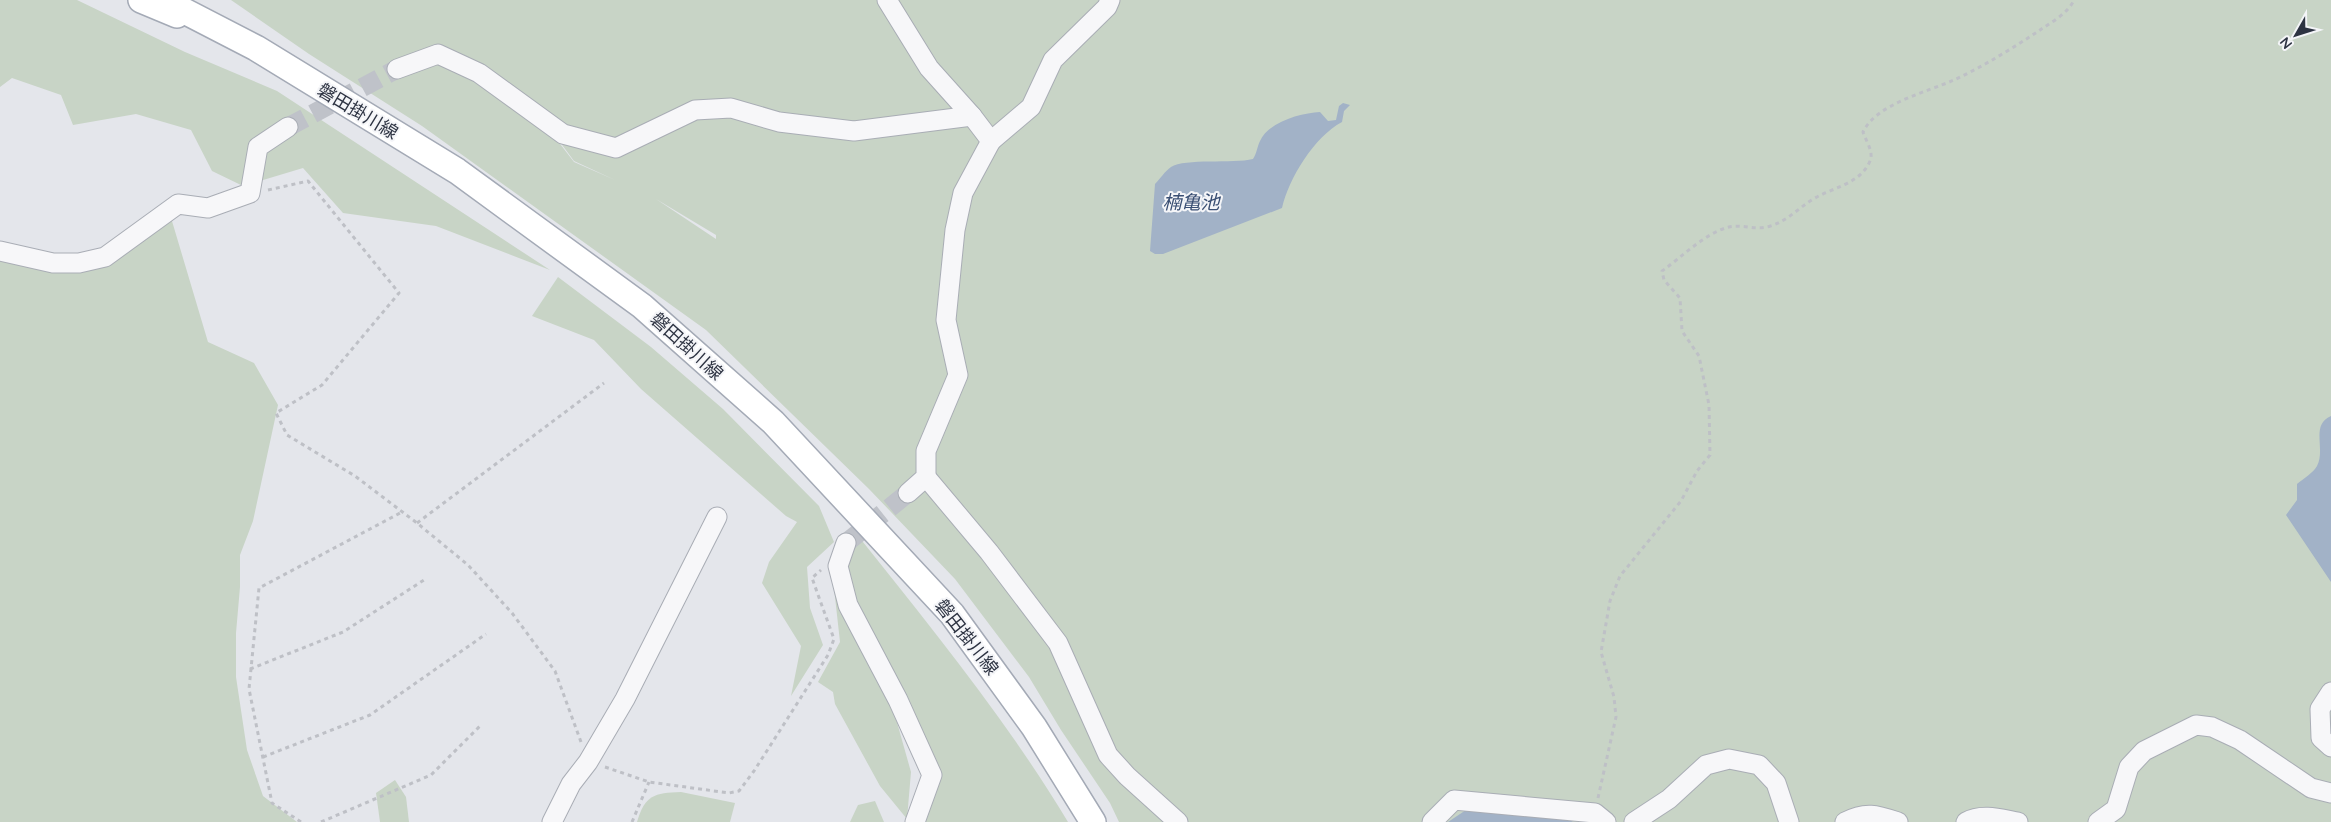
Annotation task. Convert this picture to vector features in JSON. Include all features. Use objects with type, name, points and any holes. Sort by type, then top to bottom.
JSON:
[{"type":"main road","points":[[141,0],[256,48]]},
{"type":"main road","name":"磐田掛川線","points":[[163,0],[256,48],[457,171],[642,306],[773,422],[952,614],[1034,727],[1094,822]]},
{"type":"main road","points":[[182,0],[256,48]]},
{"type":"street","points":[[887,0],[929,68],[972,116],[991,141]]},
{"type":"street","points":[[1110,0],[1107,7],[1054,60],[1031,107],[991,141],[963,193],[955,230],[946,320],[958,375],[926,451],[926,477],[1000,567],[1058,643],[1108,755],[1126,776],[1178,822]]},
{"type":"street","points":[[397,69],[438,54],[479,73],[564,134],[616,148],[695,110],[730,108],[779,122],[854,131],[972,116]]},
{"type":"street","points":[[0,251],[53,263],[79,262],[106,257],[178,204],[208,208],[250,193],[258,147],[288,127]]},
{"type":"street","points":[[908,493],[926,477]]},
{"type":"street","points":[[552,822],[571,784],[588,762],[625,699],[717,517]]},
{"type":"street","points":[[845,545],[838,566],[848,604],[898,700],[932,774],[915,822]]},
{"type":"street","points":[[2331,692],[2320,709],[2321,738],[2331,747]]},
{"type":"street","points":[[2098,822],[2116,809],[2129,767],[2144,751],[2196,726],[2212,727],[2240,740],[2311,788],[2331,793]]},
{"type":"street","points":[[1634,822],[1669,799],[1706,765],[1729,759],[1759,765],[1765,771],[1776,783],[1789,822]]},
{"type":"street","points":[[1432,822],[1454,800],[1600,818]]},
{"type":"street","points":[[1845,822],[1858,815],[1877,814],[1898,822]]},
{"type":"street","points":[[1966,822],[1972,819],[1993,817],[2018,822]]},
{"type":"path","points":[[1600,818],[1616,717],[1614,697],[1601,652],[1610,601],[1620,576],[1681,501],[1697,471],[1710,455],[1709,405],[1700,356],[1682,331],[1680,298],[1664,280],[1662,271],[1710,236],[1729,227],[1764,228],[1783,222],[1815,198],[1852,182],[1872,159],[1871,150],[1863,132],[1865,127],[1896,102],[1954,80],[2013,48],[2057,19],[2074,0]]},
{"type":"path","points":[[250,193],[308,182],[399,293],[322,385],[276,413],[287,435],[355,476],[418,523],[468,565],[512,613],[555,671],[588,762],[649,782],[730,793],[739,791],[754,771],[828,655],[834,639],[812,578],[845,545]]},
{"type":"path","points":[[418,523],[604,383]]},
{"type":"path","points":[[301,822],[272,803],[249,689],[259,588],[402,512]]},
{"type":"path","points":[[250,669],[343,632],[424,580]]},
{"type":"path","points":[[263,757],[370,715],[486,634]]},
{"type":"path","points":[[321,822],[431,775],[480,726]]},
{"type":"path","points":[[632,822],[649,782]]},
{"type":"green space","points":[[0,0],[77,0],[185,52],[277,91],[550,270],[436,226],[343,213],[303,168],[243,186],[212,171],[191,130],[136,114],[73,125],[61,95],[12,78],[0,87]]},
{"type":"green space","points":[[231,0],[2331,0],[2331,822],[1119,822],[1110,803],[1061,730],[1029,677],[955,579],[869,489],[706,330],[422,126],[309,54]],"holes":[[[540,118],[543,119],[574,161],[615,180],[574,162]],[[656,199],[716,235],[716,239]]]},
{"type":"green space","points":[[169,211],[208,342],[254,363],[278,405],[253,521],[240,555],[236,677],[247,750],[263,796],[297,822],[0,822],[0,252],[105,257]]},
{"type":"green space","points":[[558,277],[651,347],[723,409],[819,506],[834,542],[807,567],[810,608],[823,645],[791,696],[801,646],[762,583],[769,562],[797,522],[786,516],[641,389],[594,340],[532,316]]},
{"type":"green space","points":[[855,532],[993,710],[1019,746],[1068,822],[915,822],[932,774],[838,566]]},
{"type":"green space","points":[[834,588],[889,694],[911,772],[907,819],[880,786],[835,704],[833,692],[818,682],[840,642]]},
{"type":"green space","points":[[395,780],[406,797],[409,822],[380,822],[376,793]]},
{"type":"green space","points":[[681,792],[735,803],[730,822],[637,822],[643,806],[652,797],[664,793]]},
{"type":"green space","points":[[875,801],[884,822],[850,822],[858,805]]},
{"type":"water","name":"楠亀池","points":[[1343,103],[1350,105],[1344,111],[1342,122],[1322,138],[1304,159],[1290,184],[1282,208],[1163,254],[1155,254],[1150,251],[1155,184],[1171,167],[1187,163],[1253,159],[1264,134],[1277,124],[1304,114],[1320,112],[1328,121],[1336,120],[1339,106]]},
{"type":"water","points":[[2331,416],[2331,582],[2286,515],[2297,500],[2297,484],[2317,466],[2320,452],[2321,425]]},
{"type":"water","points":[[1466,810],[1558,812],[1573,822],[1448,822]]},
{"type":"tunnel","points":[[288,127],[397,69]]},
{"type":"tunnel","points":[[846,543],[908,493]]}]
